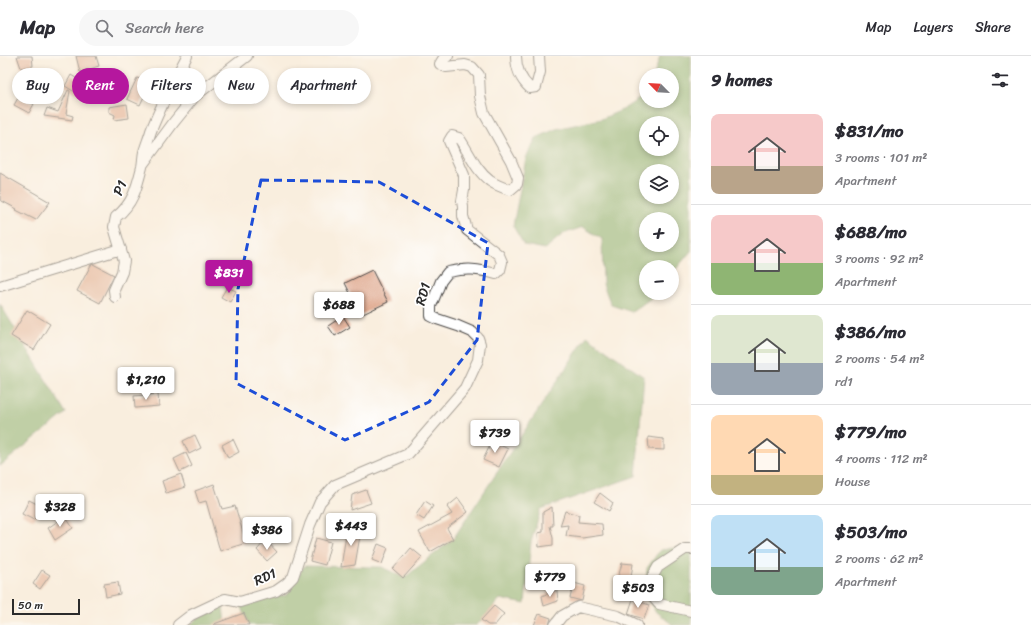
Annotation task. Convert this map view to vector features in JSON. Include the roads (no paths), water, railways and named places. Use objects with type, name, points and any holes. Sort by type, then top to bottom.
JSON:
[{"type":"street","name":"P1","points":[[116,297],[114,290],[122,272],[124,261],[114,227],[116,217],[123,212],[134,193],[151,131],[170,87],[187,56]]},
{"type":"street","points":[[142,166],[195,96],[247,56]]},
{"type":"street","name":"RD1","points":[[178,625],[191,615],[225,599],[240,602],[276,591],[286,584],[293,577],[310,525],[320,502],[335,485],[408,454],[465,388],[478,360],[480,344],[478,338],[472,332],[431,316],[431,306],[441,281],[448,272],[462,269],[481,270],[496,274],[500,270],[502,262],[499,255],[467,230],[463,216],[462,201],[464,175],[449,140],[452,136],[459,138],[474,162],[491,181],[503,188],[510,190],[517,184],[518,178],[511,161],[484,113],[480,96],[479,75],[472,67],[465,65],[446,67],[440,64],[443,59],[448,56]]},
{"type":"street","points":[[516,56],[517,68],[523,82],[530,88],[536,87],[540,72],[539,56]]},
{"type":"street","points":[[0,286],[120,249]]},
{"type":"street","points":[[691,548],[685,549],[658,567],[649,583],[652,596],[659,604],[691,611]]},
{"type":"street","points":[[555,625],[562,616],[578,606],[618,616],[637,625]]}]
